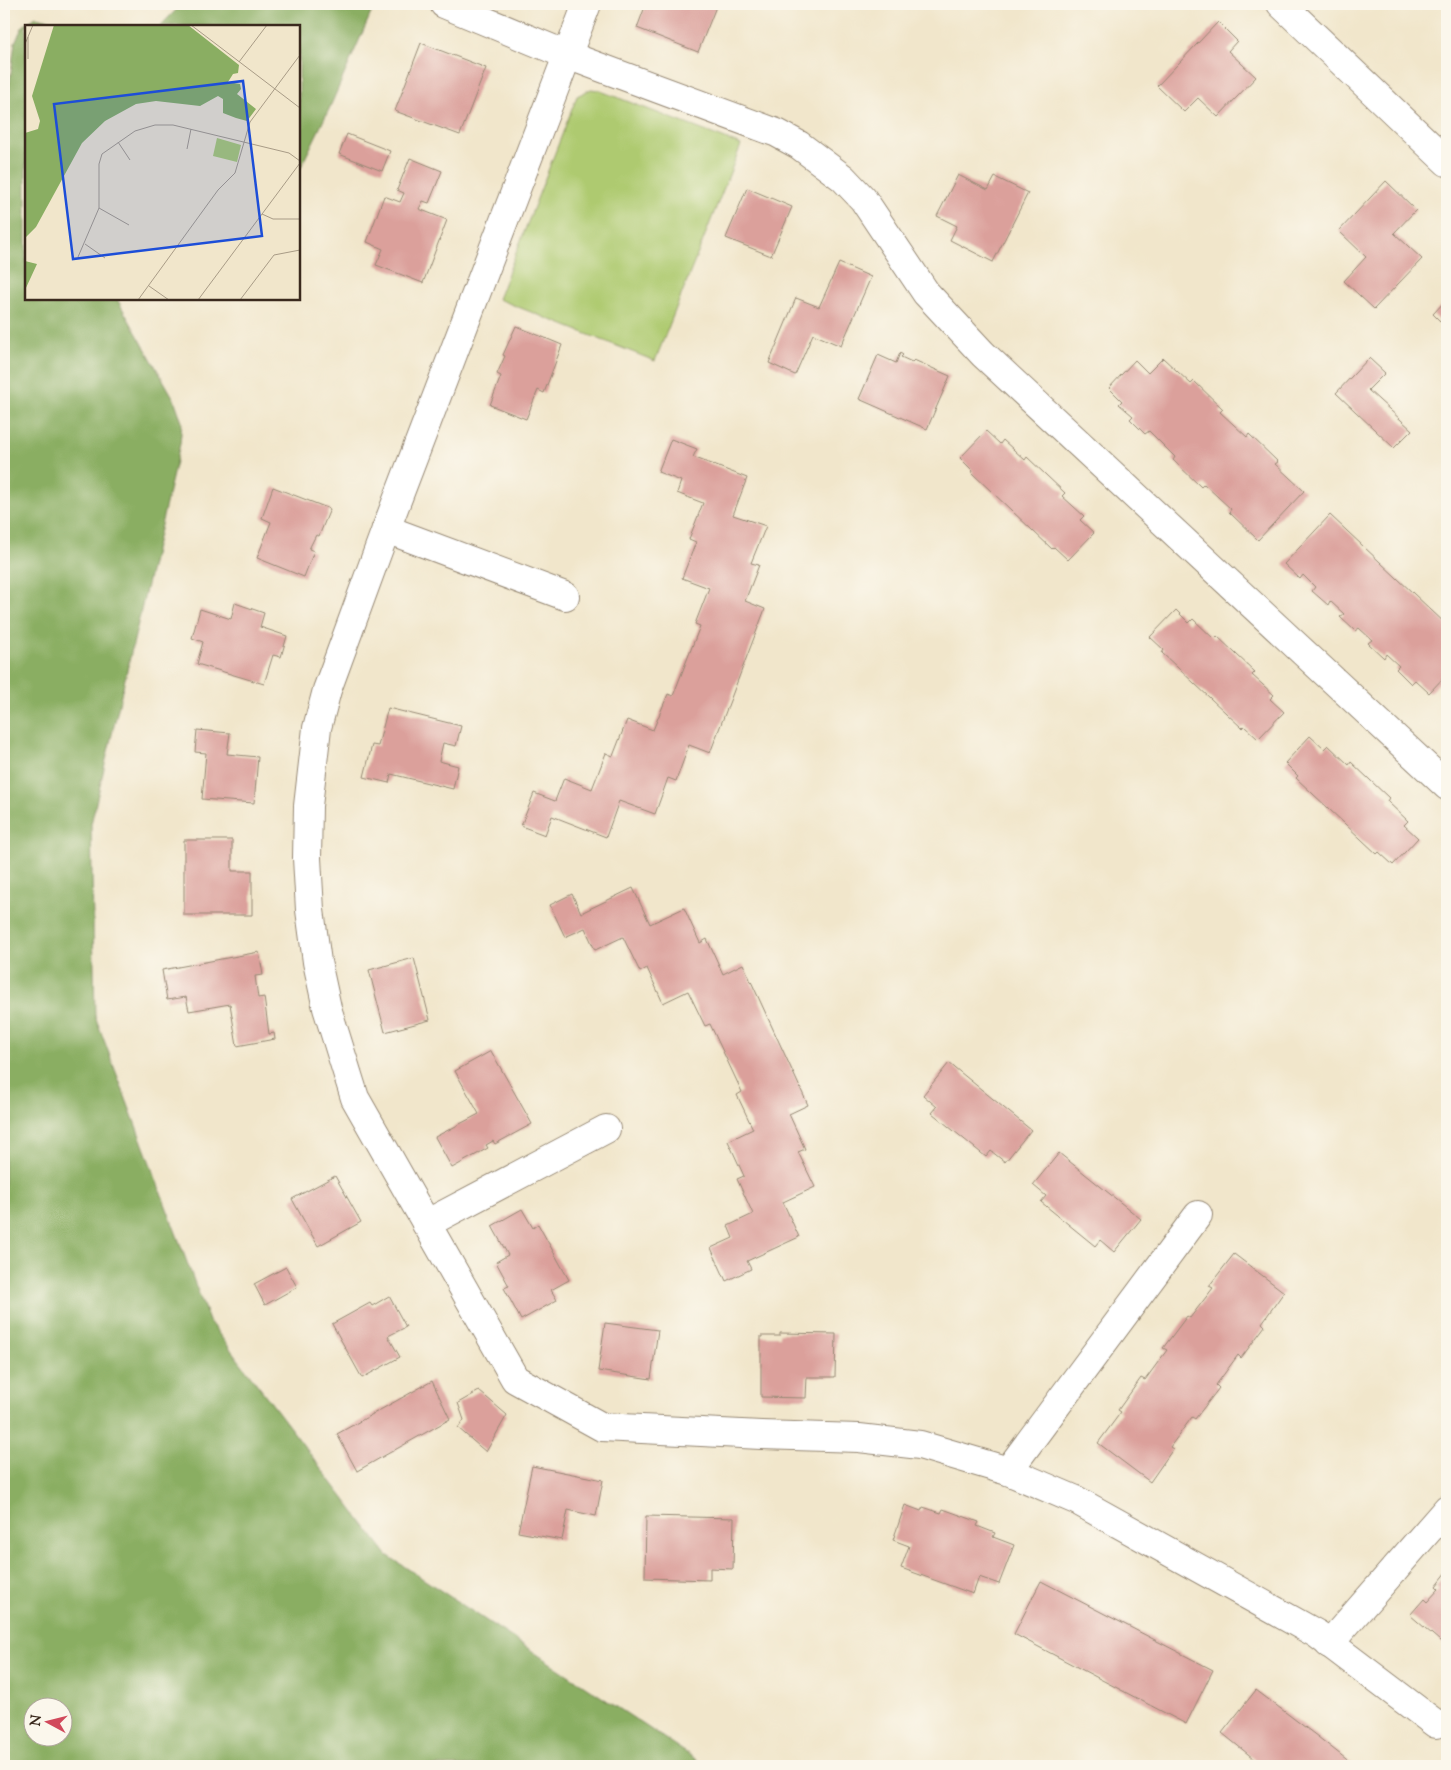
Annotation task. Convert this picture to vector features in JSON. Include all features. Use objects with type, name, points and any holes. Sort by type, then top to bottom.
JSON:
[{"type":"street","points":[[444,4],[567,55],[777,133],[821,160],[863,199],[926,293],[983,354],[1447,786]]},
{"type":"street","points":[[587,4],[386,529],[327,690],[317,728],[308,806],[306,858],[310,910],[317,962],[339,1054],[355,1098],[515,1379],[602,1427],[859,1438],[920,1445],[1008,1471],[1076,1500],[1316,1634],[1436,1724]]},
{"type":"street","points":[[1281,4],[1447,162]]},
{"type":"street","points":[[386,529],[565,596]]},
{"type":"street","points":[[426,1224],[606,1129]]},
{"type":"street","points":[[1008,1471],[1198,1215]]},
{"type":"street","points":[[1329,1644],[1447,1509]]},
{"type":"green space","points":[[182,4],[375,4],[330,107],[300,169],[300,25],[161,25]]},
{"type":"green space","points":[[36,17],[73,25],[25,25],[25,300],[118,300],[174,399],[182,422],[180,444],[91,824],[95,1016],[209,1321],[387,1555],[706,1766],[4,1766],[4,127],[15,42],[23,26]]},
{"type":"green space","points":[[591,89],[598,90],[741,145],[655,361],[498,299],[577,96]]},
{"type":"building","points":[[646,4],[717,4],[698,52],[637,28]]},
{"type":"building","points":[[1218,22],[1237,41],[1228,51],[1256,77],[1218,117],[1198,98],[1184,112],[1157,86]]},
{"type":"building","points":[[421,43],[486,68],[460,135],[395,111]]},
{"type":"building","points":[[347,134],[390,151],[382,171],[339,154]]},
{"type":"building","points":[[410,158],[442,171],[429,203],[423,201],[419,209],[447,220],[423,283],[376,265],[383,249],[367,242],[384,196],[400,202],[404,193],[397,190]]},
{"type":"building","points":[[958,175],[988,190],[995,177],[1028,193],[993,262],[950,240],[957,226],[937,216]]},
{"type":"building","points":[[1386,181],[1416,210],[1394,233],[1422,259],[1374,309],[1344,281],[1366,257],[1339,231]]},
{"type":"building","points":[[747,188],[792,207],[771,256],[726,238]]},
{"type":"building","points":[[839,263],[871,277],[841,346],[813,334],[795,375],[769,363],[796,298],[819,307]]},
{"type":"building","points":[[1447,299],[1447,328],[1433,314]]},
{"type":"building","points":[[516,326],[562,345],[544,393],[538,390],[526,419],[490,405],[501,376],[497,374],[505,356],[503,355]]},
{"type":"building","points":[[900,353],[903,355],[901,357],[912,362],[914,360],[950,376],[927,429],[859,399],[878,355],[896,363]]},
{"type":"building","points":[[1163,358],[1191,384],[1194,381],[1223,409],[1220,412],[1247,437],[1249,434],[1278,462],[1275,464],[1304,491],[1258,540],[1229,512],[1231,509],[1204,484],[1201,487],[1173,460],[1175,457],[1149,431],[1145,434],[1130,419],[1133,416],[1119,404],[1122,401],[1109,388],[1135,360],[1148,373]]},
{"type":"building","points":[[1369,358],[1385,373],[1368,390],[1412,430],[1394,448],[1336,393]]},
{"type":"building","points":[[986,431],[1000,444],[1003,440],[1025,460],[1027,457],[1065,493],[1062,496],[1084,516],[1080,520],[1094,533],[1068,560],[1054,547],[1052,549],[972,473],[973,471],[960,458]]},
{"type":"building","points":[[671,439],[697,449],[693,457],[747,478],[733,515],[766,526],[751,563],[759,565],[745,601],[765,609],[710,753],[689,745],[676,781],[668,778],[655,814],[619,801],[606,837],[552,816],[545,835],[521,826],[534,793],[555,801],[564,778],[592,789],[606,753],[613,756],[627,720],[653,730],[668,694],[673,696],[700,626],[695,624],[709,588],[682,578],[696,542],[689,539],[703,503],[677,493],[681,481],[658,472]]},
{"type":"building","points":[[273,487],[330,509],[319,536],[316,535],[309,549],[314,551],[304,577],[257,558],[271,522],[262,518]]},
{"type":"building","points":[[1330,515],[1447,625],[1447,674],[1429,693],[1415,680],[1411,684],[1396,669],[1399,666],[1386,654],[1384,658],[1368,643],[1372,640],[1359,628],[1355,631],[1340,617],[1344,614],[1330,601],[1328,605],[1312,591],[1315,587],[1303,575],[1300,579],[1284,564]]},
{"type":"building","points":[[235,603],[264,613],[260,627],[287,636],[281,657],[273,655],[264,684],[197,664],[203,642],[192,638],[200,609],[231,619]]},
{"type":"building","points":[[1176,610],[1189,623],[1193,619],[1214,639],[1217,636],[1255,672],[1252,675],[1274,695],[1270,699],[1284,712],[1258,739],[1244,726],[1242,728],[1162,653],[1164,650],[1150,637]]},
{"type":"building","points":[[388,708],[461,726],[456,746],[443,743],[439,761],[458,766],[453,789],[391,774],[389,783],[364,777],[372,745],[378,746]]},
{"type":"building","points":[[197,730],[230,733],[227,754],[258,757],[254,803],[202,799],[206,753],[195,752]]},
{"type":"building","points":[[1310,736],[1324,749],[1328,745],[1349,765],[1351,762],[1389,798],[1387,801],[1408,821],[1404,825],[1418,838],[1393,865],[1379,852],[1377,854],[1296,778],[1298,776],[1285,763]]},
{"type":"building","points":[[184,840],[232,840],[232,871],[252,871],[252,915],[184,915]]},
{"type":"building","points":[[633,888],[650,924],[684,908],[700,943],[707,939],[723,974],[743,964],[808,1105],[789,1114],[805,1149],[798,1152],[815,1187],[783,1202],[799,1237],[747,1261],[751,1269],[726,1281],[711,1248],[733,1238],[728,1226],[753,1214],[737,1179],[744,1176],[728,1141],[753,1129],[737,1095],[742,1092],[710,1024],[705,1026],[688,991],[663,1003],[647,968],[640,972],[623,937],[595,950],[585,928],[565,937],[550,905],[572,894],[581,913]]},
{"type":"building","points":[[259,952],[263,975],[255,976],[258,998],[264,997],[269,1034],[274,1033],[275,1039],[237,1046],[230,1004],[189,1011],[186,997],[167,1000],[162,970]]},
{"type":"building","points":[[414,958],[430,1020],[385,1032],[369,970]]},
{"type":"building","points":[[491,1051],[532,1124],[495,1144],[493,1141],[486,1145],[488,1148],[452,1168],[435,1137],[479,1114],[455,1071]]},
{"type":"building","points":[[949,1063],[1031,1130],[1005,1162],[991,1151],[986,1157],[932,1113],[937,1107],[923,1095]]},
{"type":"building","points":[[1059,1153],[1141,1219],[1114,1252],[1100,1240],[1095,1246],[1041,1202],[1046,1196],[1033,1185]]},
{"type":"building","points":[[335,1176],[361,1222],[318,1246],[292,1199]]},
{"type":"building","points":[[522,1209],[533,1228],[538,1224],[569,1280],[551,1290],[557,1300],[521,1320],[504,1288],[509,1286],[496,1262],[508,1255],[492,1226]]},
{"type":"building","points":[[1234,1254],[1284,1292],[1262,1323],[1265,1326],[1241,1358],[1238,1355],[1216,1385],[1219,1388],[1195,1419],[1192,1417],[1170,1447],[1173,1449],[1150,1482],[1098,1443],[1121,1412],[1118,1410],[1141,1378],[1145,1380],[1167,1350],[1163,1348],[1187,1316],[1190,1318],[1213,1288],[1209,1286]]},
{"type":"building","points":[[286,1267],[297,1287],[265,1305],[254,1284]]},
{"type":"building","points":[[389,1296],[406,1327],[388,1336],[400,1357],[362,1378],[332,1324],[370,1303],[372,1306]]},
{"type":"building","points":[[605,1323],[658,1330],[651,1379],[598,1371]]},
{"type":"building","points":[[780,1333],[836,1334],[835,1377],[807,1377],[806,1398],[761,1397],[761,1336],[780,1336]]},
{"type":"building","points":[[432,1381],[450,1419],[357,1471],[337,1434]]},
{"type":"building","points":[[479,1391],[507,1415],[486,1452],[458,1428],[464,1420],[458,1403]]},
{"type":"building","points":[[532,1466],[603,1480],[596,1516],[568,1510],[562,1540],[518,1532]]},
{"type":"building","points":[[905,1505],[921,1511],[923,1507],[941,1513],[943,1509],[979,1522],[977,1526],[995,1533],[993,1537],[1014,1545],[999,1584],[979,1577],[973,1594],[901,1568],[909,1546],[893,1540]]},
{"type":"building","points":[[646,1516],[734,1518],[733,1569],[710,1568],[710,1580],[645,1578]]},
{"type":"building","points":[[1447,1572],[1447,1647],[1410,1615],[1424,1599],[1427,1602],[1439,1589],[1436,1586]]},
{"type":"building","points":[[1041,1581],[1213,1670],[1186,1724],[1014,1634]]},
{"type":"building","points":[[1256,1690],[1355,1766],[1264,1766],[1253,1758],[1222,1733]]}]
